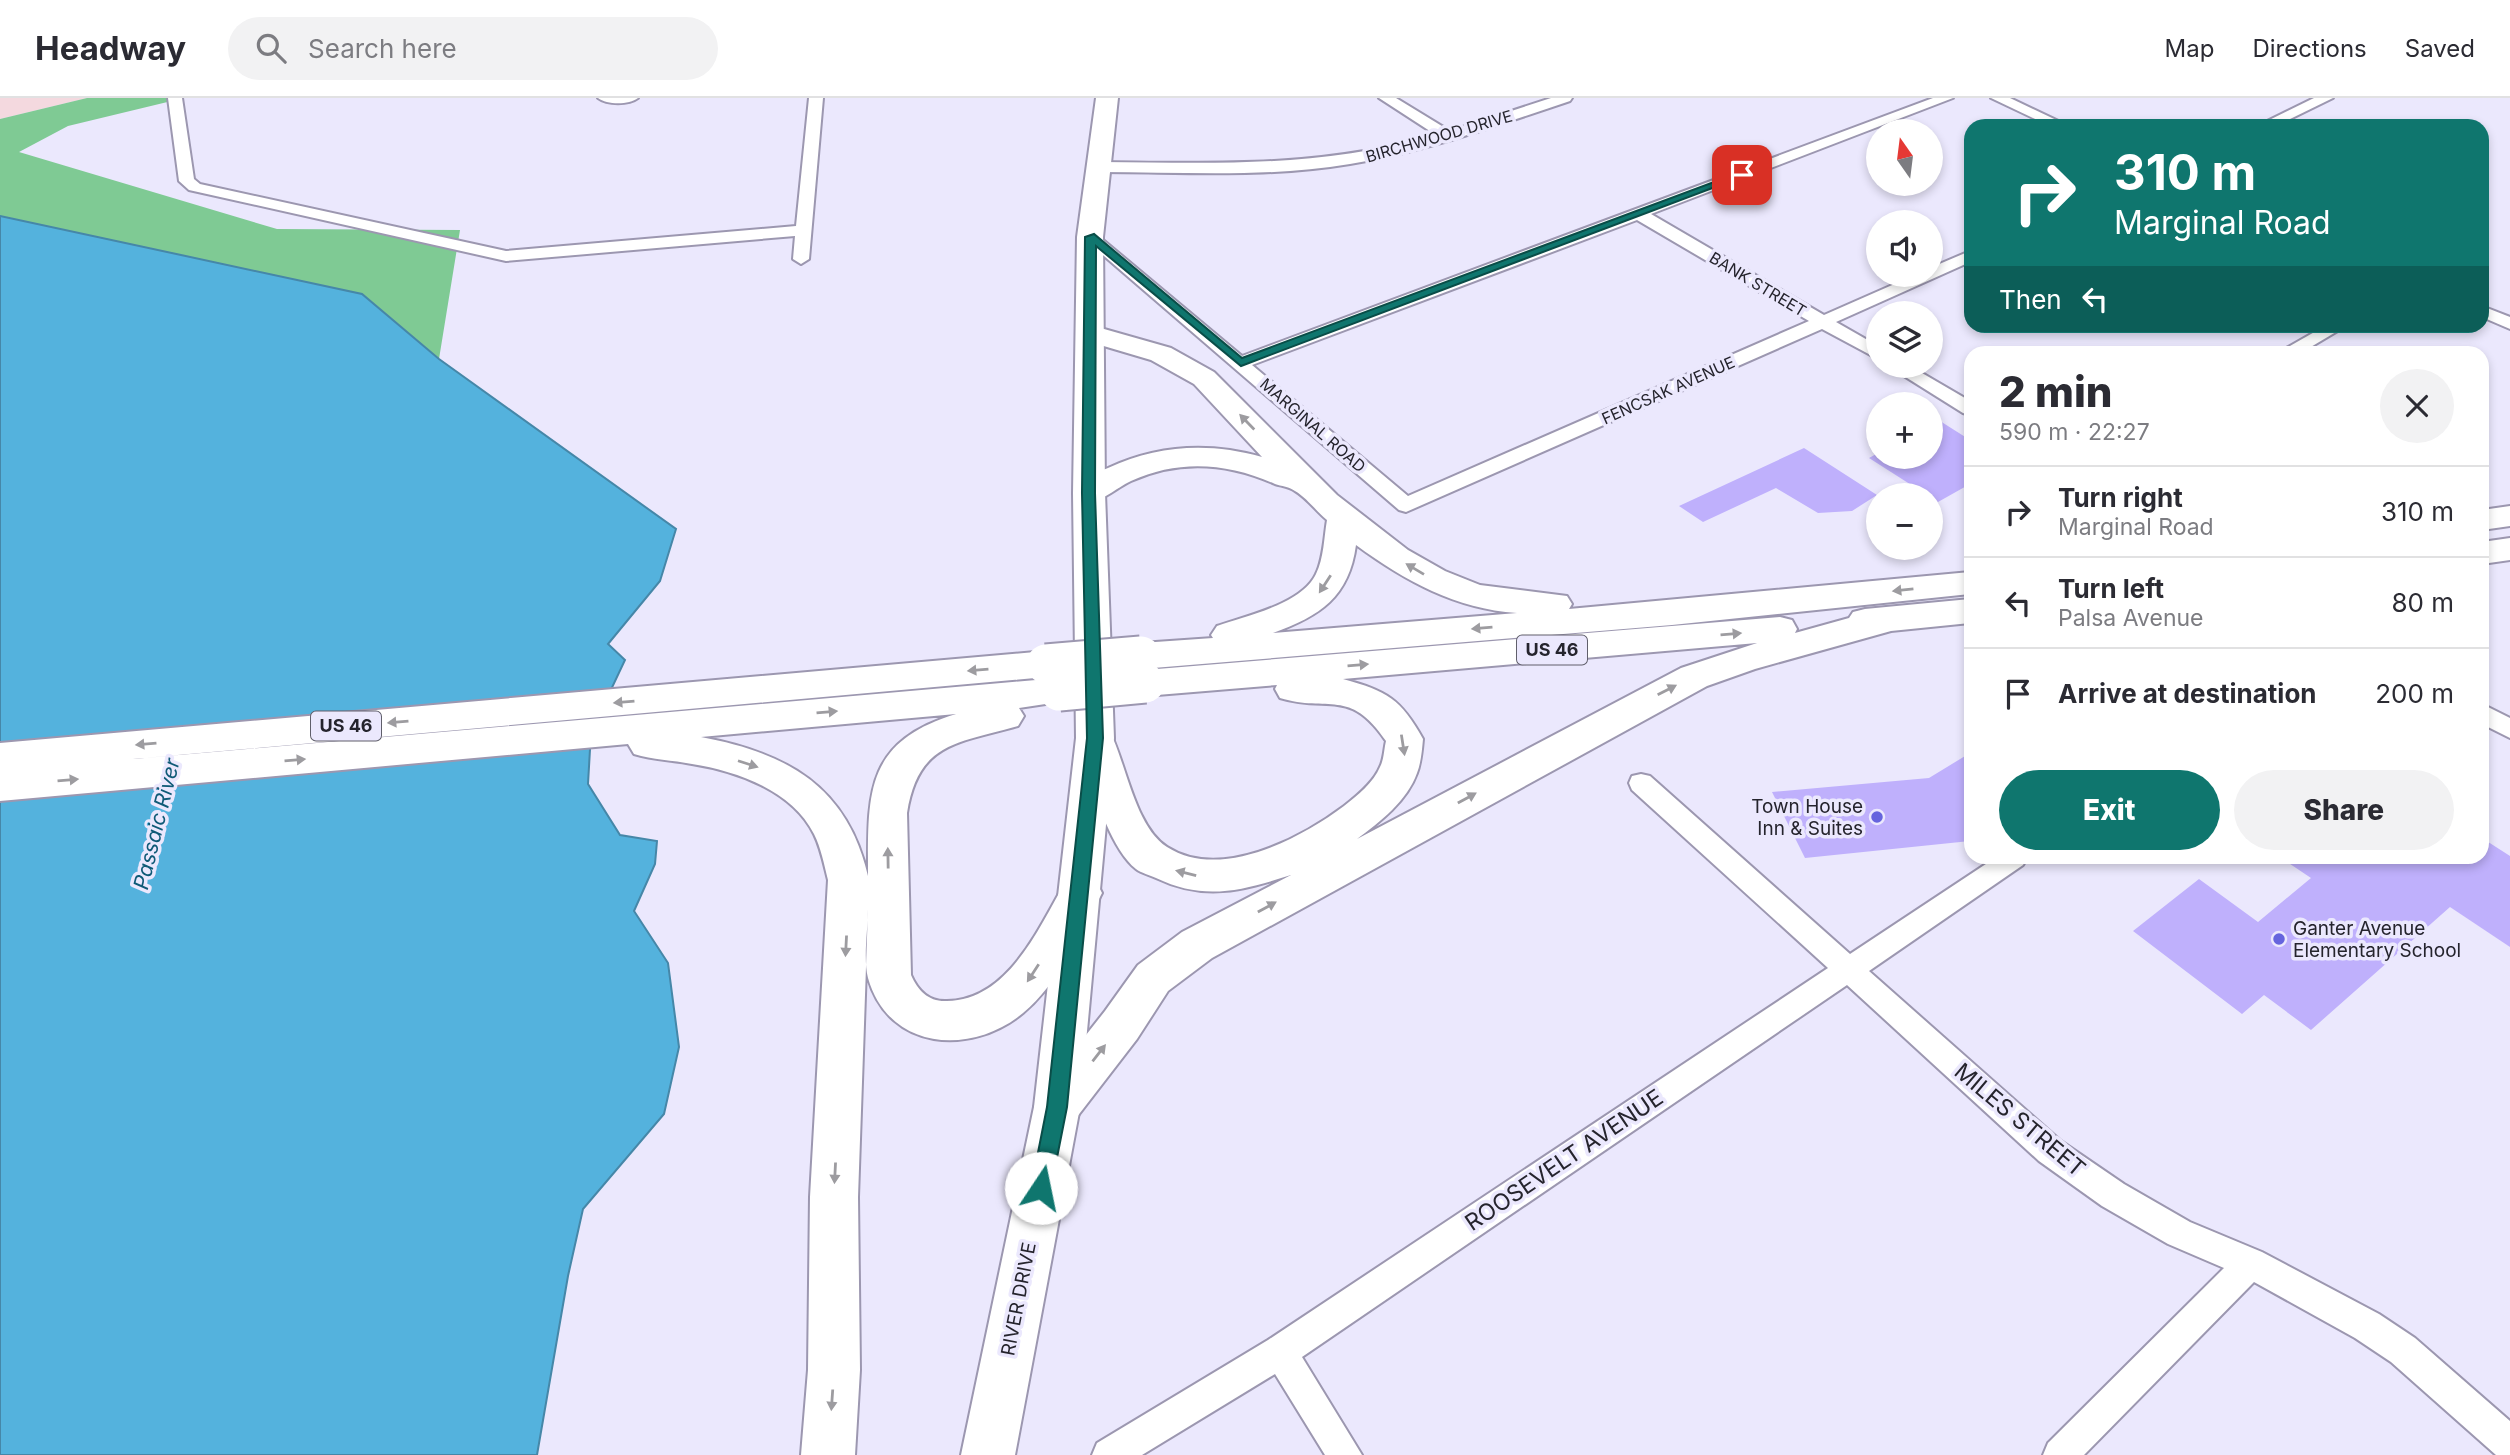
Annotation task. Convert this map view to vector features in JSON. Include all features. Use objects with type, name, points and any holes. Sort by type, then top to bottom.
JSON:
[{"type":"main road","name":"RIVER DRIVE","points":[[988,1455],[1057,1107],[1095,738],[1089,493],[1090,237],[1101,167],[1107,98]]},
{"type":"main road","points":[[1090,333],[1107,341],[1154,352],[1181,363],[1204,378],[1343,519],[1428,577],[1472,595],[1672,613]]},
{"type":"main road","points":[[1089,493],[1109,478],[1132,468],[1154,461],[1197,456],[1242,460],[1265,466],[1312,489]]},
{"type":"main road","points":[[2489,519],[2510,516]]},
{"type":"main road","points":[[1181,652],[1279,617],[1312,600],[1330,581],[1343,519]]},
{"type":"main road","name":"US 46","points":[[1143,670],[1181,652],[1672,613],[1964,584]]},
{"type":"main road","name":"US 46","points":[[0,786],[687,723],[1053,677],[1143,670],[1216,676],[1655,641],[1964,612]]},
{"type":"main road","points":[[1057,1107],[1121,1025],[1153,978],[1197,945],[1694,677],[1738,660],[1839,635],[1888,619]]},
{"type":"main road","points":[[1095,738],[1127,820],[1141,847],[1152,859],[1164,866],[1194,876],[1231,875],[1280,862],[1304,852],[1348,827],[1381,797],[1395,780],[1405,757],[1401,732],[1390,715],[1379,706],[1335,691],[1302,688],[1269,690],[1216,676]]},
{"type":"main road","points":[[1053,677],[1028,712],[979,720],[946,731],[922,744],[900,768],[894,780],[887,810],[889,975],[894,990],[913,1012],[928,1020],[964,1020],[998,1008],[1029,980],[1080,893]]},
{"type":"main road","points":[[687,723],[798,790],[817,807],[834,834],[843,856],[848,880],[834,1197],[834,1370],[828,1455]]},
{"type":"main road","name":"US 46","points":[[0,757],[687,723]]},
{"type":"street","points":[[175,98],[187,181],[195,187],[486,253],[506,256],[804,230]]},
{"type":"street","points":[[605,98],[631,98]]},
{"type":"street","points":[[801,259],[816,98]]},
{"type":"street","points":[[1386,98],[1448,136]]},
{"type":"street","name":"BIRCHWOOD DRIVE","points":[[1101,167],[1269,167],[1319,164],[1366,157],[1448,136],[1565,98]]},
{"type":"street","points":[[1241,363],[1946,98]]},
{"type":"street","points":[[1998,98],[2046,119]]},
{"type":"street","points":[[2280,119],[2326,98]]},
{"type":"street","name":"BANK STREET","points":[[1639,214],[1866,347]]},
{"type":"street","name":"MARGINAL ROAD","points":[[1090,237],[1406,505]]},
{"type":"street","name":"FENCSAK AVENUE","points":[[1943,268],[1964,259]]},
{"type":"street","name":"FENCSAK AVENUE","points":[[1406,505],[1901,287]]},
{"type":"street","points":[[2489,314],[2510,324]]},
{"type":"street","points":[[2300,346],[2324,333]]},
{"type":"street","points":[[1917,378],[1964,405]]},
{"type":"street","points":[[2489,717],[2510,729]]},
{"type":"street","name":"MILES STREET","points":[[1641,783],[2050,1151],[2113,1195],[2179,1233],[2251,1263],[2367,1326],[2403,1350],[2510,1444]]},
{"type":"street","name":"ROOSEVELT AVENUE","points":[[1109,1455],[1280,1352],[2005,864]]},
{"type":"street","points":[[2060,1455],[2251,1263]]},
{"type":"street","points":[[1280,1352],[1345,1455]]},
{"type":"shaded area","points":[[0,98],[87,98],[0,119]]},
{"type":"green space","points":[[87,98],[184,98],[68,126],[19,152],[277,229],[460,230],[439,359],[362,294],[0,216],[0,119]]},
{"type":"water","name":"Passaic River","points":[[0,216],[362,294],[439,359],[676,529],[660,581],[608,644],[625,660],[591,732],[588,784],[620,835],[657,841],[655,864],[634,911],[668,963],[679,1047],[664,1114],[583,1209],[568,1276],[537,1455],[0,1455]]},
{"type":"building","points":[[1943,423],[1964,436],[1964,487],[1943,499],[1943,483],[1908,483],[1886,469],[1943,469]]},
{"type":"building","points":[[1804,448],[1866,488],[1866,502],[1852,511],[1818,513],[1776,488],[1703,522],[1679,506]]},
{"type":"building","name":"Town House Inn & Suites","points":[[1964,757],[1964,842],[1805,858],[1772,792],[1929,778]]},
{"type":"building","name":"Ganter Avenue Elementary School","points":[[2489,842],[2510,856],[2510,947],[2450,907],[2311,1030],[2264,995],[2242,1014],[2133,931],[2199,879],[2258,922],[2311,878],[2290,864],[2489,864]]},
{"type":"place","name":"Town House Inn & Suites","points":[[1877,817]]},
{"type":"place","name":"Ganter Avenue Elementary School","points":[[2279,939]]},
{"type":"route","points":[[1041,1188],[1057,1107],[1095,738],[1089,493],[1090,237],[1241,363],[1742,175]]}]
